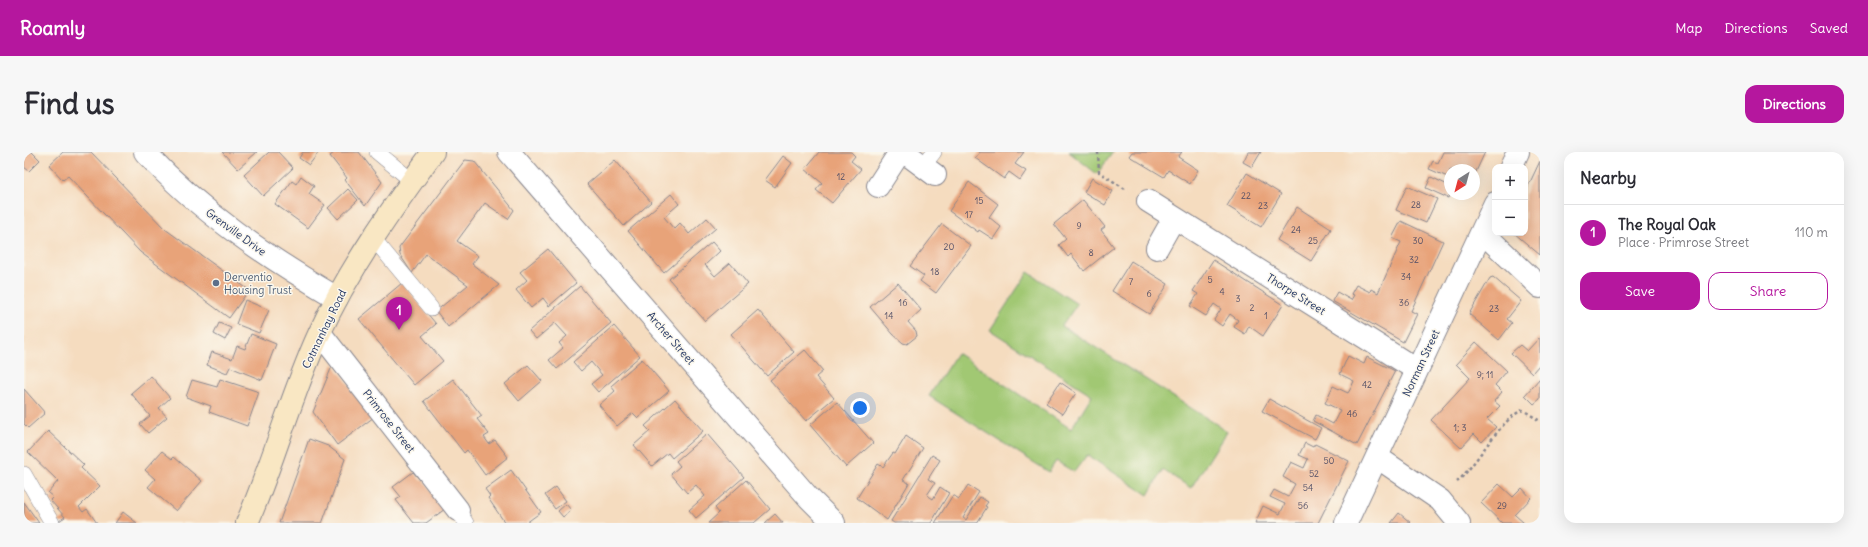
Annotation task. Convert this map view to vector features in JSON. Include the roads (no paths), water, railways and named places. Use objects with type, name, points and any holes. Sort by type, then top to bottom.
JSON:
[{"type":"street","name":"Grenville Drive","points":[[145,152],[179,186],[212,215],[277,261],[337,298]]},
{"type":"street","name":"Cotmanhay Road","points":[[247,523],[266,476],[305,367],[337,298],[373,238],[433,152]]},
{"type":"street","name":"Archer Street","points":[[509,152],[809,498],[834,523]]},
{"type":"street","points":[[878,186],[900,152]]},
{"type":"street","points":[[904,152],[931,164]]},
{"type":"street","points":[[1512,164],[1518,152]]},
{"type":"street","name":"Thorpe Street","points":[[1148,201],[1417,370]]},
{"type":"street","name":"Norman Street","points":[[1346,523],[1492,210]]},
{"type":"street","points":[[1157,248],[1174,218]]},
{"type":"street","points":[[1482,232],[1540,287]]},
{"type":"street","name":"Primrose Street","points":[[320,333],[462,516]]},
{"type":"street","points":[[1377,457],[1440,500],[1459,523]]},
{"type":"lane","points":[[377,152],[412,182]]},
{"type":"lane","points":[[373,238],[431,308]]},
{"type":"lane","points":[[24,474],[52,523]]},
{"type":"place","name":"Derventio Housing Trust","points":[[216,283]]},
{"type":"place","name":"The Royal Oak","points":[[399,330]]}]
